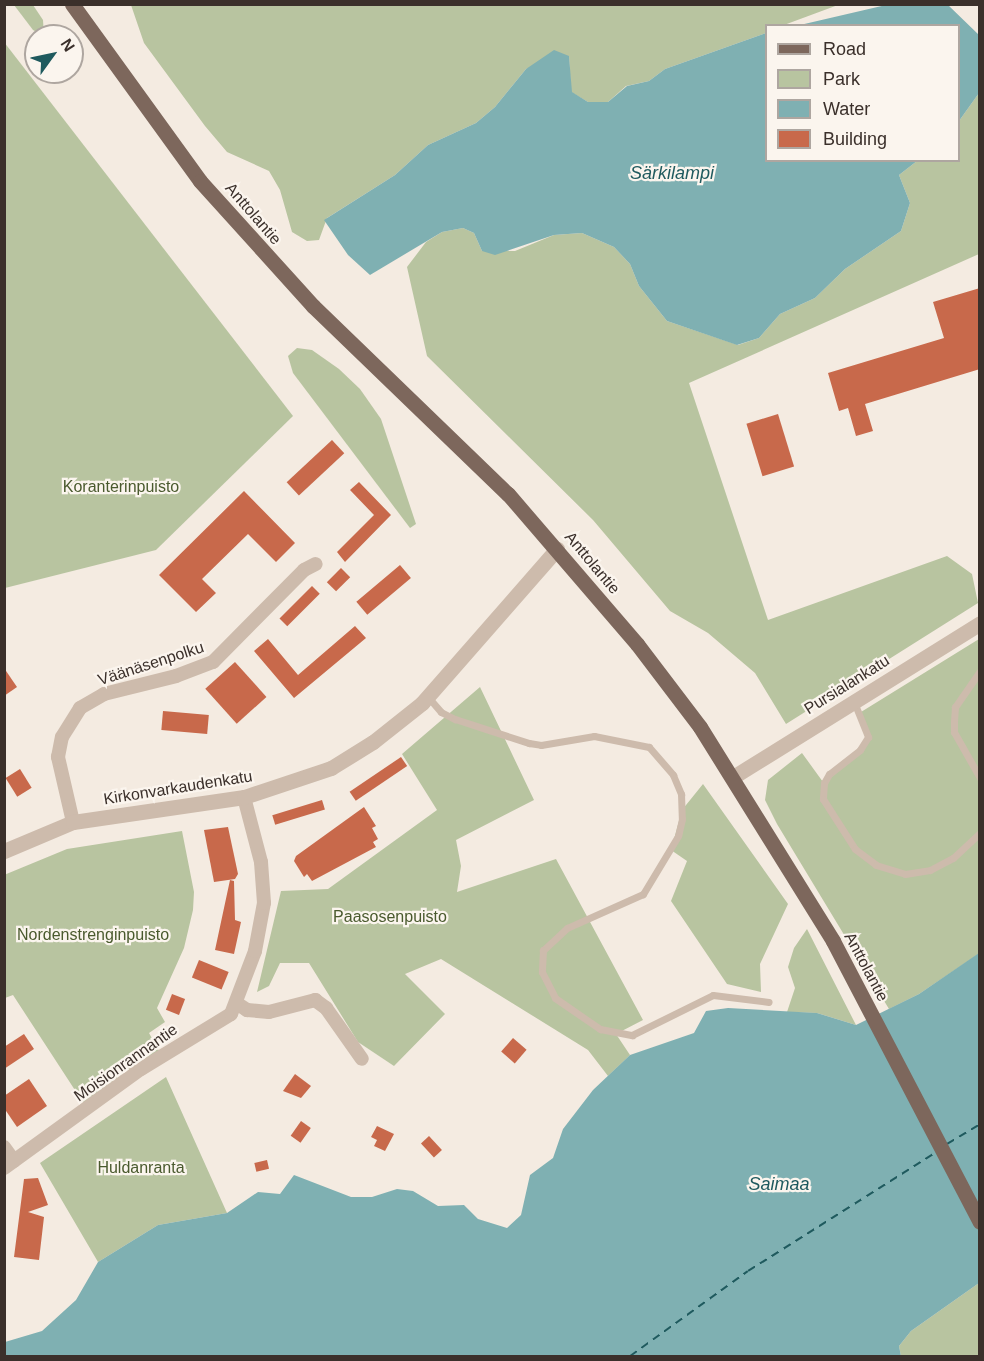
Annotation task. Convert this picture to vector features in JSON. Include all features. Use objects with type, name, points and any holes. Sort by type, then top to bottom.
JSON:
[{"type":"main road","name":"Anttolantie","points":[[72,4],[155,123],[260,250],[313,306],[472,458],[556,549],[658,672],[733,777],[833,941],[980,1222]]},
{"type":"street","name":"Kirkonvarkaudenkatu","points":[[4,850],[73,822],[244,797],[331,768],[389,730],[428,697],[505,603],[556,549]]},
{"type":"street","name":"Väänäsenpolku","points":[[73,822],[58,757],[62,737],[80,708],[104,694],[176,676],[213,662],[304,570],[316,564]]},
{"type":"street","name":"Pursialankatu","points":[[733,777],[980,623]]},
{"type":"street","name":"Moisionrannantie","points":[[9,1165],[152,1062],[226,1020],[238,1004],[260,934],[264,903],[261,862],[244,797]]},
{"type":"street","points":[[238,1004],[247,1010],[269,1012],[315,1000],[327,1008],[362,1059]]},
{"type":"street","points":[[4,1147],[9,1165]]},
{"type":"lane","points":[[980,671],[955,707],[954,732],[980,778]]},
{"type":"lane","points":[[428,697],[441,712],[454,719],[530,743],[541,745],[594,736],[649,747],[663,760],[677,784],[682,819],[678,836],[643,894],[567,928],[543,950],[542,972],[555,998],[600,1029],[624,1035],[632,1035],[713,995],[770,1002]]},
{"type":"lane","points":[[854,702],[868,737],[860,750],[829,774],[824,783],[823,799],[855,849],[876,865],[904,874],[938,866],[980,833]]},
{"type":"green space","points":[[14,5],[33,5],[43,24],[28,24]]},
{"type":"green space","points":[[131,5],[838,5],[787,24],[765,24],[765,33],[665,69],[649,81],[626,86],[608,102],[588,102],[571,92],[569,56],[526,69],[495,107],[476,123],[428,145],[395,175],[327,218],[319,240],[307,241],[292,232],[280,190],[269,171],[227,152],[144,43]]},
{"type":"green space","name":"Koranterinpuisto","points":[[4,42],[24,68],[24,84],[36,84],[293,416],[156,550],[5,588]]},
{"type":"green space","points":[[979,93],[979,254],[689,383],[768,620],[947,556],[972,574],[978,603],[786,724],[755,673],[708,633],[670,611],[593,520],[427,356],[407,267],[426,242],[442,232],[463,228],[474,233],[482,251],[515,251],[554,235],[582,233],[614,247],[630,264],[639,286],[667,321],[738,345],[759,338],[780,314],[815,298],[845,269],[901,231],[910,203],[899,175],[916,162],[960,162],[960,120]]},
{"type":"green space","points":[[297,348],[312,350],[339,369],[360,389],[381,419],[416,524],[410,528],[293,373],[288,356]]},
{"type":"green space","points":[[979,639],[980,953],[919,994],[889,1009],[777,824],[765,800],[768,780],[802,753],[823,782],[860,750],[868,737],[861,712]]},
{"type":"green space","name":"Paasosenpuisto","points":[[480,687],[534,800],[456,840],[461,866],[457,892],[556,859],[643,1020],[616,1034],[630,1055],[608,1076],[588,1050],[441,959],[405,974],[445,1014],[394,1066],[358,1042],[309,963],[280,963],[269,986],[257,992],[281,891],[328,889],[437,810],[402,754]]},
{"type":"green space","points":[[703,784],[788,904],[760,964],[761,992],[727,984],[671,901],[687,861],[671,850],[682,810]]},
{"type":"green space","name":"Nordenstrenginpuisto","points":[[182,831],[194,892],[193,910],[184,948],[157,1008],[165,1022],[149,1033],[159,1051],[84,1104],[13,995],[5,998],[4,875],[67,849]]},
{"type":"green space","points":[[807,929],[856,1025],[817,1013],[787,1012],[795,988],[788,967],[794,948]]},
{"type":"green space","name":"Huldanranta","points":[[166,1077],[227,1213],[158,1225],[98,1262],[40,1163]]},
{"type":"green space","points":[[979,1283],[979,1356],[901,1356],[899,1346],[911,1331]]},
{"type":"water","points":[[886,5],[948,5],[979,35],[979,93],[960,120],[960,24],[804,24]]},
{"type":"water","name":"Särkilampi","points":[[765,33],[765,162],[916,162],[899,175],[910,203],[901,231],[845,269],[815,298],[780,314],[759,338],[737,345],[667,321],[639,286],[630,264],[614,247],[582,233],[554,235],[495,255],[482,251],[474,233],[463,228],[442,232],[370,275],[348,255],[324,220],[395,175],[428,145],[476,123],[495,107],[526,69],[554,50],[569,56],[572,92],[588,102],[608,102],[627,86],[649,81],[665,69]]},
{"type":"water","name":"Saimaa","points":[[979,953],[979,1283],[911,1331],[899,1346],[901,1356],[5,1356],[5,1342],[42,1331],[76,1300],[98,1262],[158,1225],[227,1213],[258,1192],[280,1194],[294,1175],[351,1197],[372,1197],[397,1189],[413,1191],[438,1206],[464,1205],[478,1219],[507,1228],[521,1215],[530,1175],[553,1158],[563,1129],[593,1090],[630,1055],[694,1033],[706,1011],[728,1008],[817,1013],[856,1025],[919,994]]},
{"type":"building","points":[[980,288],[980,369],[865,404],[873,431],[856,436],[848,408],[839,411],[828,373],[944,338],[933,302]]},
{"type":"building","points":[[778,414],[794,467],[763,476],[746,424]]},
{"type":"building","points":[[332,440],[344,453],[299,495],[287,482]]},
{"type":"building","points":[[359,482],[391,515],[345,562],[337,552],[374,515],[350,490]]},
{"type":"building","points":[[244,491],[295,543],[276,562],[248,534],[202,579],[216,593],[196,612],[159,575]]},
{"type":"building","points":[[400,565],[411,578],[367,615],[356,602]]},
{"type":"building","points":[[341,568],[350,577],[336,591],[327,582]]},
{"type":"building","points":[[312,586],[320,594],[287,626],[279,619]]},
{"type":"building","points":[[355,626],[366,638],[294,698],[254,651],[268,639],[298,675]]},
{"type":"building","points":[[235,662],[266,697],[237,724],[205,689]]},
{"type":"building","points":[[4,668],[17,687],[4,696]]},
{"type":"building","points":[[163,711],[209,715],[207,734],[161,730]]},
{"type":"building","points":[[401,757],[407,766],[356,801],[350,792]]},
{"type":"building","points":[[20,769],[32,788],[17,797],[6,778]]},
{"type":"building","points":[[322,800],[325,810],[275,825],[272,815]]},
{"type":"building","points":[[364,807],[376,826],[372,828],[378,839],[373,842],[376,847],[312,881],[307,874],[304,877],[294,861],[296,856]]},
{"type":"building","points":[[228,827],[238,874],[235,879],[214,882],[204,830]]},
{"type":"building","points":[[230,880],[234,881],[235,920],[241,922],[234,954],[215,950]]},
{"type":"building","points":[[199,960],[229,972],[222,990],[192,978]]},
{"type":"building","points":[[172,994],[185,999],[179,1015],[166,1010]]},
{"type":"building","points":[[24,1034],[34,1049],[4,1069],[4,1047]]},
{"type":"building","points":[[513,1038],[527,1050],[515,1063],[501,1052]]},
{"type":"building","points":[[295,1074],[311,1086],[301,1098],[283,1091]]},
{"type":"building","points":[[29,1079],[47,1106],[17,1127],[4,1108],[4,1096]]},
{"type":"building","points":[[301,1121],[311,1128],[301,1143],[291,1136]]},
{"type":"building","points":[[377,1126],[394,1134],[385,1151],[374,1146],[377,1140],[371,1137]]},
{"type":"building","points":[[429,1136],[442,1150],[434,1157],[421,1144]]},
{"type":"building","points":[[267,1160],[269,1169],[256,1172],[254,1163]]},
{"type":"building","points":[[38,1178],[48,1205],[28,1212],[44,1217],[39,1260],[14,1257],[24,1179]]},
{"type":"ferry route","points":[[947,1144],[980,1124]]},
{"type":"ferry route","points":[[630,1356],[748,1271],[936,1152]]}]
